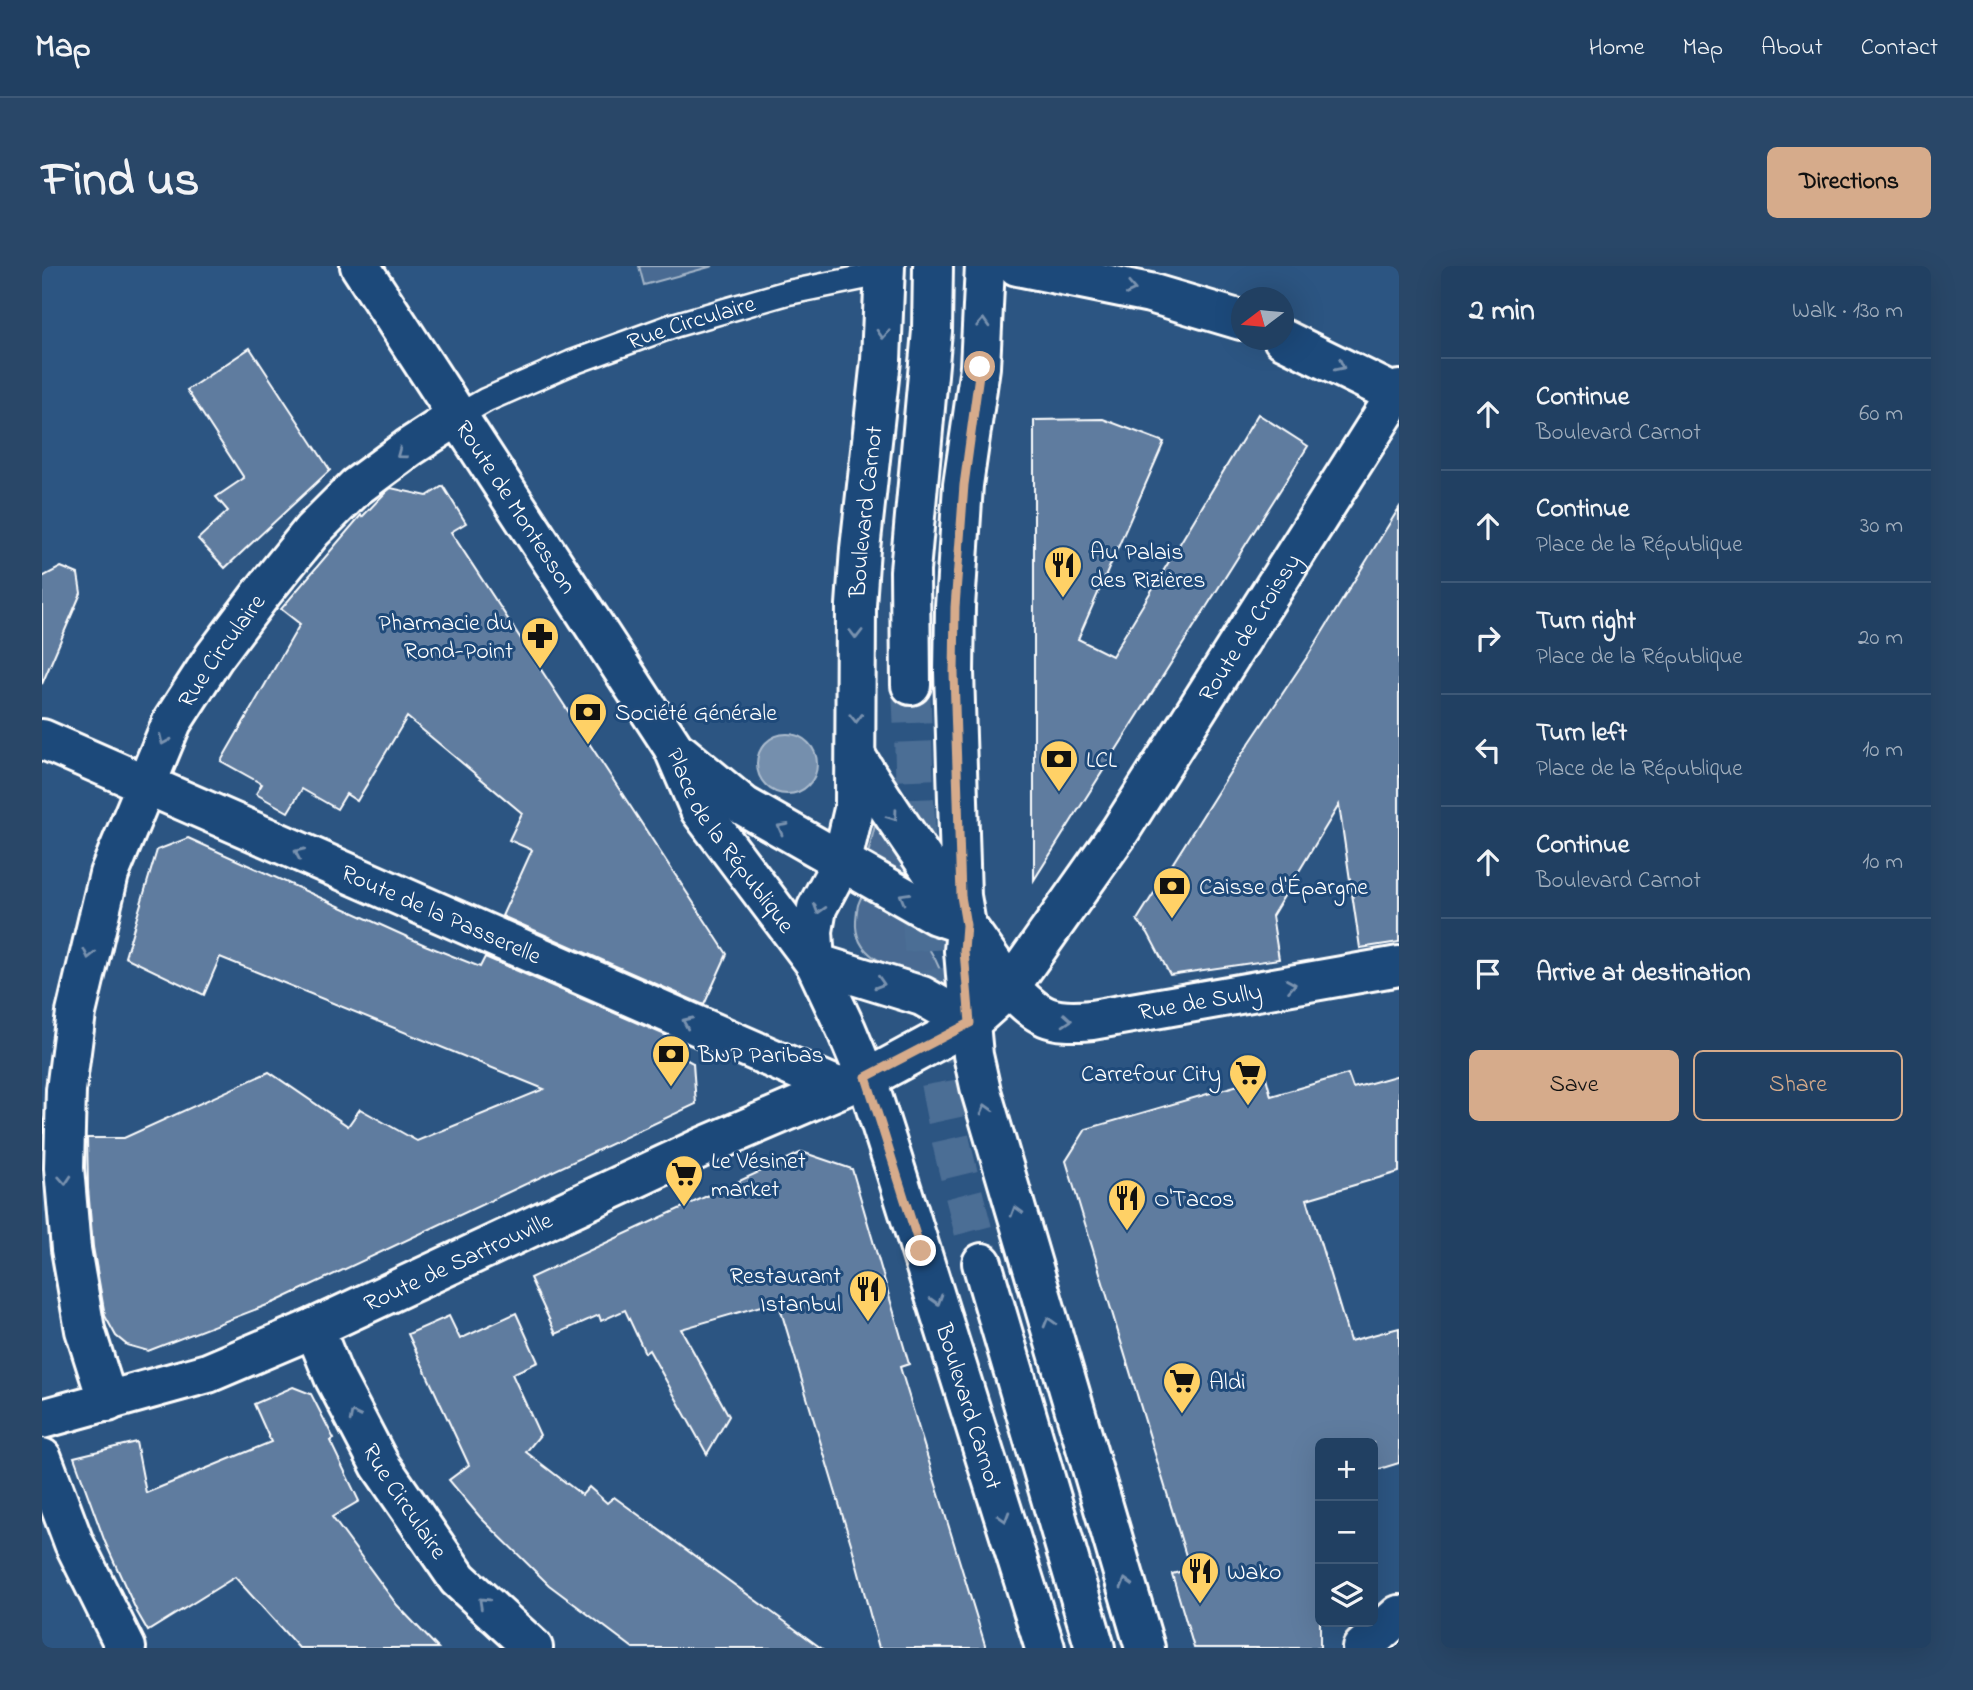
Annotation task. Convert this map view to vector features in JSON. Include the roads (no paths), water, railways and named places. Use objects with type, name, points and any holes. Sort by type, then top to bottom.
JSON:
[{"type":"main road","name":"Route de Montesson","points":[[360,266],[673,747]]},
{"type":"main road","name":"Boulevard Carnot","points":[[911,685],[910,571],[932,331],[933,266]]},
{"type":"main road","points":[[985,266],[980,367],[957,560],[954,673],[961,896],[966,925],[964,951],[973,1055],[1005,1174],[1145,1648]]},
{"type":"main road","points":[[1017,266],[1150,293],[1231,317]]},
{"type":"main road","name":"Boulevard Carnot","points":[[857,758],[856,605],[881,360],[885,270]]},
{"type":"main road","points":[[1294,344],[1398,393]]},
{"type":"main road","name":"Route de Croissy","points":[[1010,987],[1098,862],[1398,393]]},
{"type":"main road","name":"Rue Circulaire","points":[[108,1402],[85,1330],[71,1249],[64,1168],[66,1090],[76,1013],[109,874],[172,722],[214,657],[312,531],[356,487],[458,416]]},
{"type":"main road","name":"Route de la Passerelle","points":[[42,740],[144,786],[853,1083]]},
{"type":"main road","name":"Place de la République","points":[[673,747],[744,806],[936,915],[966,925]]},
{"type":"main road","name":"Place de la République","points":[[673,747],[700,810],[815,963],[922,996],[970,1023]]},
{"type":"main road","name":"Place de la République","points":[[857,758],[855,805],[842,860],[817,908],[813,932],[815,963],[853,1083],[894,1165]]},
{"type":"main road","name":"Rue de Sully","points":[[857,758],[884,803],[1010,987],[1028,1006],[1044,1016],[1064,1022],[1092,1020],[1399,966]]},
{"type":"main road","points":[[853,1083],[970,1023],[1010,987]]},
{"type":"main road","name":"Route de Sartrouville","points":[[42,1419],[208,1373],[314,1328],[705,1146],[853,1083]]},
{"type":"main road","name":"Boulevard Carnot","points":[[894,1165],[1045,1648]]},
{"type":"main road","points":[[982,1263],[1095,1648]]},
{"type":"main road","name":"Rue Circulaire","points":[[314,1328],[334,1377],[380,1465],[450,1568],[458,1579],[533,1648]]},
{"type":"main road","points":[[42,1458],[74,1544],[110,1621],[126,1648]]},
{"type":"main road","points":[[1362,1648],[1399,1615]]},
{"type":"lane","name":"Rue Circulaire","points":[[458,416],[486,400],[559,368],[675,325],[786,293],[885,270]]},
{"type":"tunnel","points":[[911,685],[920,900],[931,1029],[946,1118],[982,1263]]},
{"type":"place","name":"Au Palais des Rizières","points":[[1063,599]]},
{"type":"place","name":"Pharmacie du Rond-Point","points":[[540,670]]},
{"type":"place","name":"Société Générale","points":[[588,746]]},
{"type":"place","name":"LCL","points":[[1059,793]]},
{"type":"place","name":"Caisse d'Épargne","points":[[1172,920]]},
{"type":"place","name":"BNP Paribas","points":[[671,1088]]},
{"type":"place","name":"Carrefour City","points":[[1248,1107]]},
{"type":"place","name":"Le Vésinet market","points":[[684,1208]]},
{"type":"place","name":"O'Tacos","points":[[1127,1232]]},
{"type":"place","name":"Restaurant Istanbul","points":[[868,1323]]},
{"type":"place","name":"Aldi","points":[[1182,1415]]},
{"type":"place","name":"Wako","points":[[1200,1605]]}]
